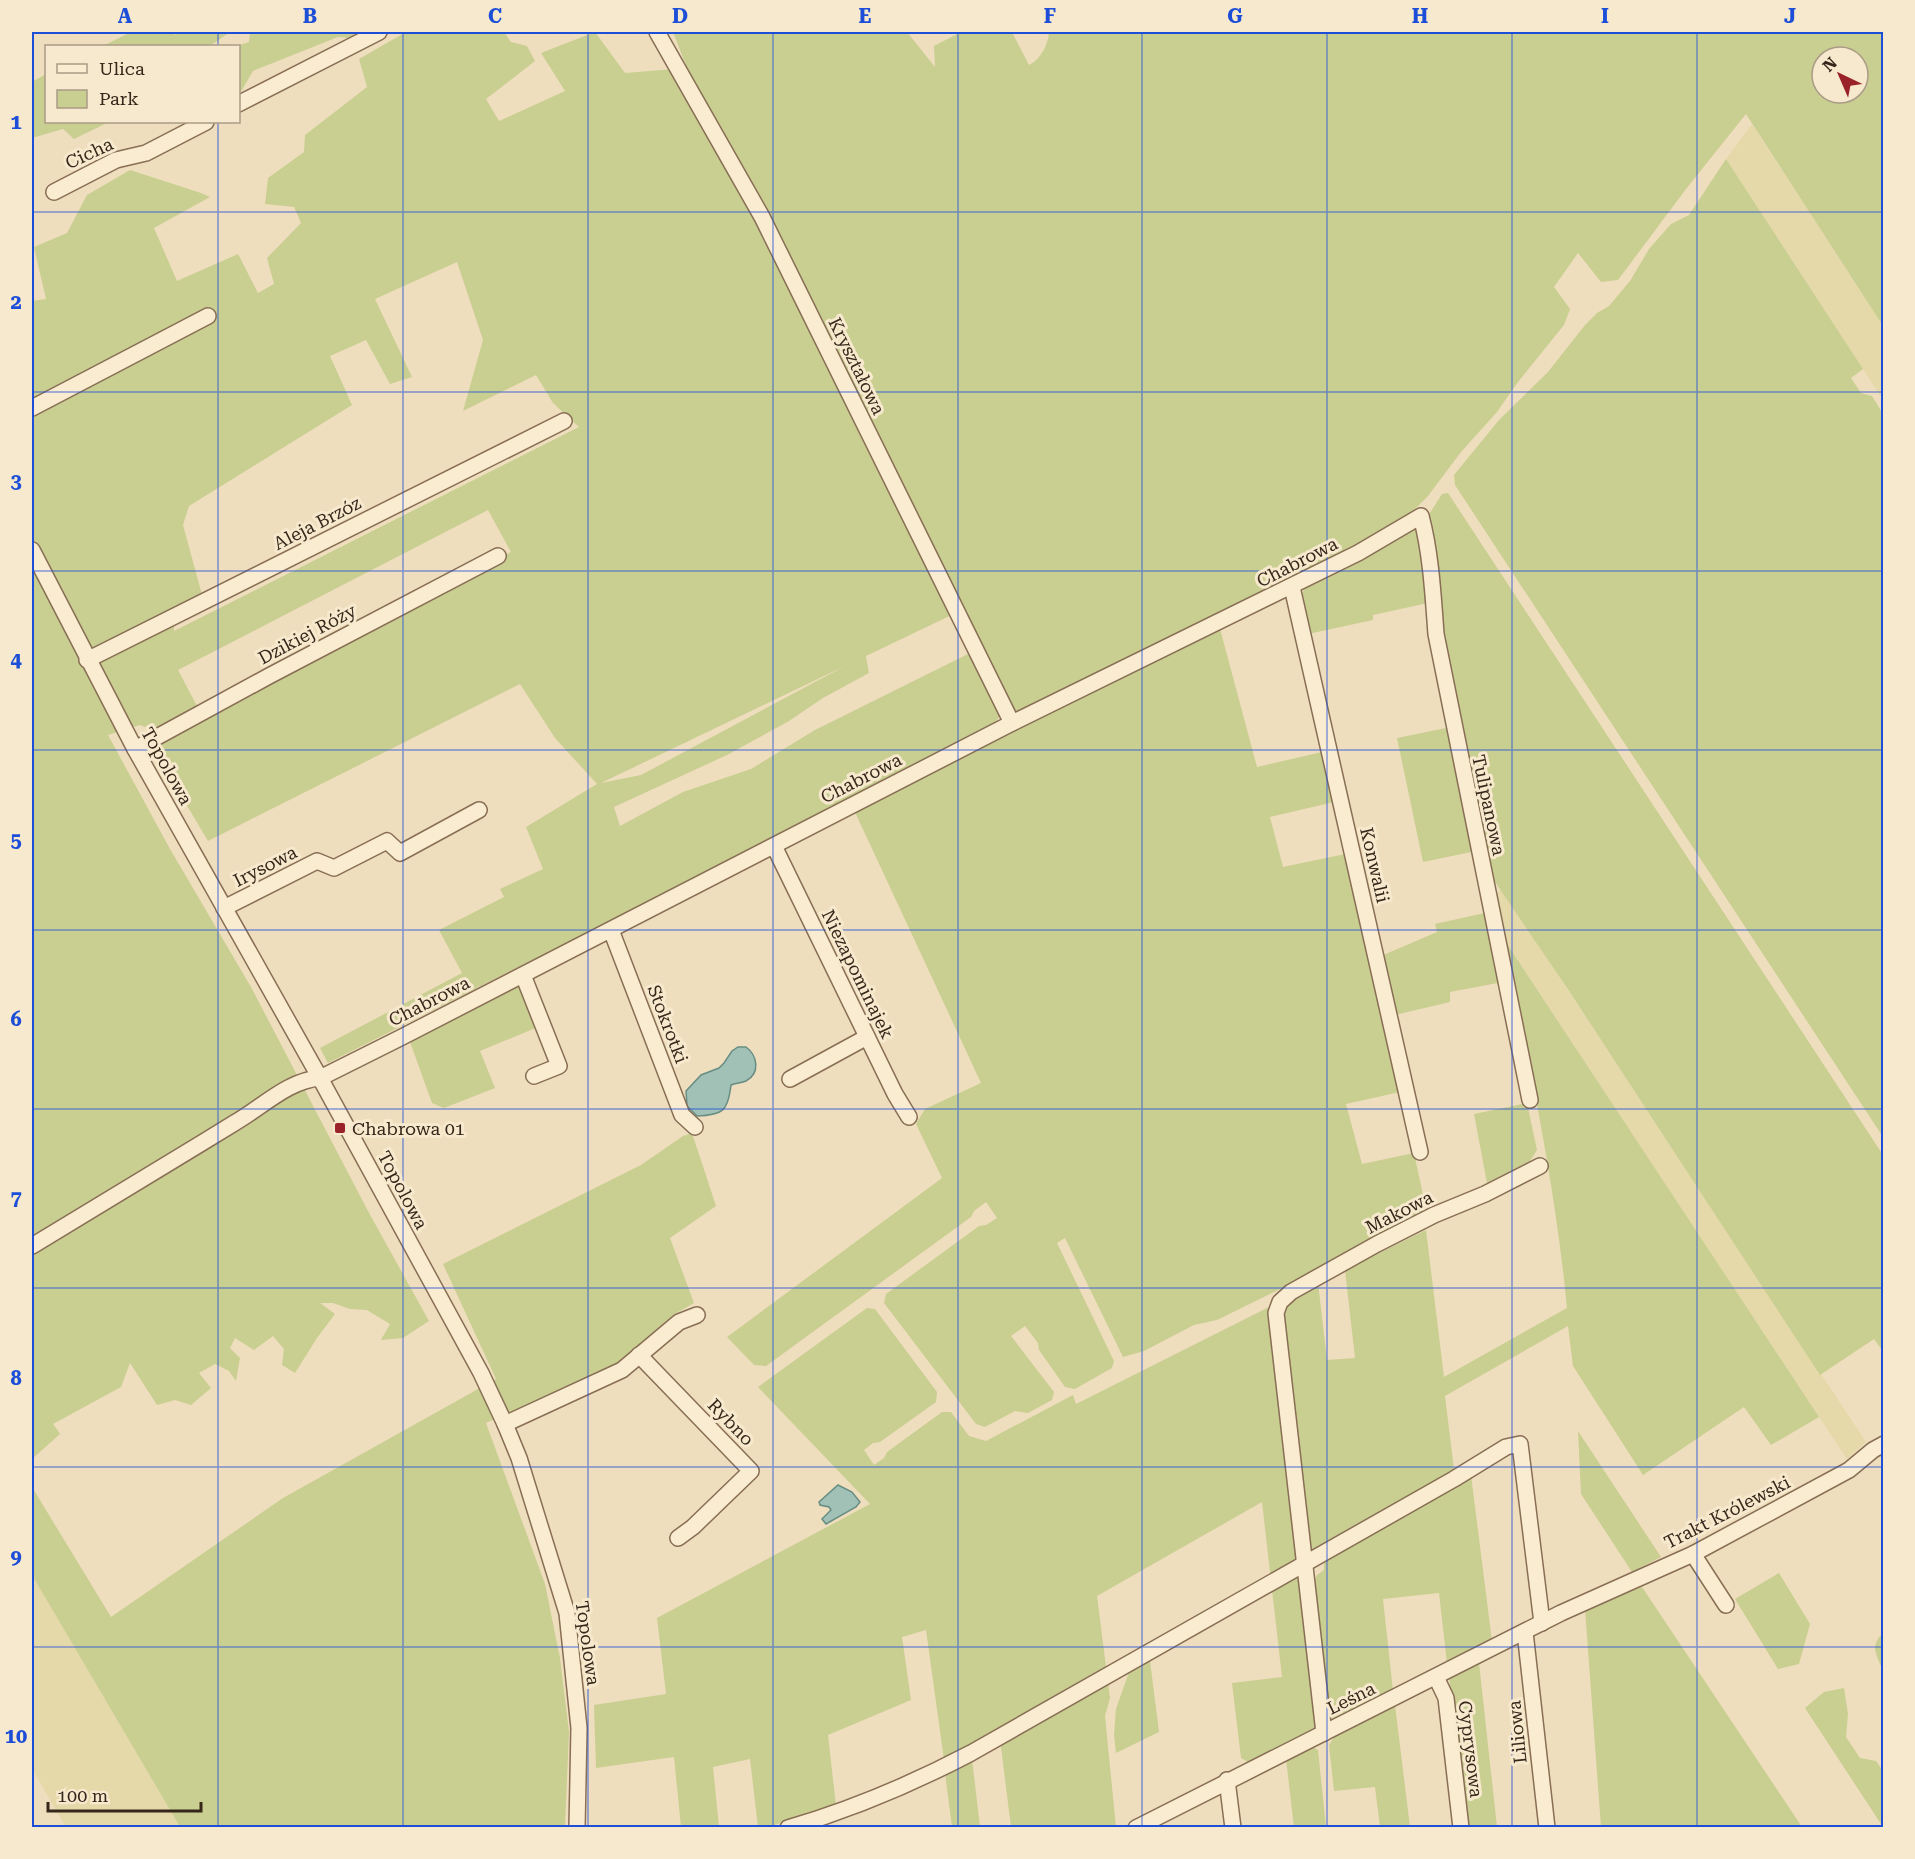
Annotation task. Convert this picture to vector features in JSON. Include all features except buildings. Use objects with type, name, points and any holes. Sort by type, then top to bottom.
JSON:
[{"type":"street","points":[[240,103],[379,32]]},
{"type":"street","name":"Kryształowa","points":[[657,32],[762,217],[1012,723]]},
{"type":"street","name":"Cicha","points":[[54,192],[116,160],[146,153],[204,123]]},
{"type":"street","points":[[32,408],[208,316]]},
{"type":"street","name":"Aleja Brzóz","points":[[87,660],[564,421]]},
{"type":"street","name":"Chabrowa","points":[[32,1246],[281,1093],[310,1078],[320,1078],[1012,723],[1292,587],[1358,553],[1421,516]]},
{"type":"street","name":"Tulipanowa","points":[[1421,516],[1427,538],[1436,634],[1530,1100]]},
{"type":"street","name":"Topolowa","points":[[32,550],[135,749],[320,1078],[481,1374],[505,1424],[519,1458],[567,1613],[579,1728],[578,1827]]},
{"type":"street","name":"Dzikiej Róży","points":[[135,749],[498,556]]},
{"type":"street","name":"Konwalii","points":[[1292,587],[1420,1152]]},
{"type":"street","name":"Irysowa","points":[[224,908],[317,861],[334,868],[387,841],[400,853],[479,810]]},
{"type":"street","name":"Niezapominajek","points":[[774,846],[895,1094],[909,1117]]},
{"type":"street","name":"Stokrotki","points":[[611,930],[682,1115],[695,1127]]},
{"type":"street","points":[[523,975],[559,1066],[534,1076]]},
{"type":"street","points":[[790,1079],[867,1037]]},
{"type":"street","name":"Makowa","points":[[1305,1564],[1276,1313],[1280,1302],[1291,1292],[1377,1244],[1540,1166]]},
{"type":"street","points":[[505,1424],[622,1370],[679,1322],[697,1315]]},
{"type":"street","name":"Rybno","points":[[639,1355],[751,1471],[693,1527],[678,1538]]},
{"type":"street","points":[[788,1827],[871,1801],[934,1773],[1470,1470],[1506,1447],[1520,1444],[1542,1623]]},
{"type":"street","name":"Trakt Królewski","points":[[1583,1604],[1693,1554],[1849,1470],[1884,1444]]},
{"type":"street","points":[[1693,1554],[1726,1605]]},
{"type":"street","points":[[1305,1564],[1323,1733]]},
{"type":"street","name":"Leśna","points":[[1136,1827],[1583,1604]]},
{"type":"street","name":"Liliowa","points":[[1525,1632],[1547,1827]]},
{"type":"street","name":"Cyprysowa","points":[[1436,1677],[1446,1698],[1461,1827]]},
{"type":"street","points":[[1227,1780],[1233,1827]]},
{"type":"shaded area","points":[[1752,124],[1883,326],[1883,400],[1726,159]]},
{"type":"shaded area","points":[[1501,889],[1866,1442],[1847,1459],[1503,938],[1493,897]]},
{"type":"shaded area","points":[[32,1575],[180,1827],[66,1827],[32,1769]]},
{"type":"green space","points":[[131,32],[174,32],[175,35],[180,32],[230,32],[211,45],[105,45]]},
{"type":"green space","points":[[250,32],[358,32],[350,38],[338,37],[253,71],[240,91],[240,45],[249,42]]},
{"type":"green space","points":[[406,32],[504,32],[511,42],[527,46],[535,61],[486,99],[499,121],[565,91],[541,53],[595,32],[625,73],[687,68],[673,32],[907,32],[935,67],[934,46],[961,32],[1012,32],[1029,65],[1043,51],[1049,32],[1883,32],[1883,326],[1746,114],[1618,280],[1601,282],[1578,253],[1554,287],[1570,309],[1564,325],[1497,412],[1414,510],[1354,546],[1019,716],[1011,710],[1004,697],[994,703],[1000,716],[989,730],[328,1063],[320,1048],[462,973],[439,930],[504,897],[500,889],[543,869],[526,827],[597,784],[555,738],[520,684],[208,841],[151,745],[511,552],[488,510],[178,670],[198,708],[155,731],[140,725],[108,735],[170,849],[251,987],[368,1211],[429,1321],[403,1338],[381,1340],[390,1324],[367,1310],[350,1309],[333,1303],[320,1303],[335,1314],[295,1373],[282,1365],[284,1349],[273,1336],[254,1350],[235,1338],[230,1348],[240,1358],[236,1381],[229,1371],[215,1364],[199,1373],[211,1388],[191,1405],[175,1400],[157,1405],[130,1363],[121,1387],[53,1424],[60,1434],[32,1459],[32,301],[46,299],[34,247],[67,233],[87,195],[130,170],[210,197],[154,228],[177,281],[238,254],[258,293],[274,284],[267,258],[301,223],[294,207],[265,204],[268,178],[304,152],[305,135],[367,87],[359,59]],"holes":[[[457,262],[483,340],[463,411],[536,375],[553,403],[579,427],[174,631],[174,619],[204,602],[183,525],[189,506],[352,405],[330,356],[366,340],[390,384],[412,377],[375,299]],[[962,610],[980,648],[815,730],[751,769],[683,792],[620,826],[614,807],[727,755],[789,721],[823,698],[869,673],[866,656]],[[845,666],[641,775],[601,783]]]},
{"type":"green space","points":[[45,75],[45,123],[107,123],[74,139],[63,129],[32,138],[32,82]]},
{"type":"green space","points":[[1726,159],[1863,369],[1851,378],[1861,393],[1872,396],[1883,414],[1883,1137],[1455,485],[1454,475],[1499,420],[1548,372],[1585,325],[1597,313],[1609,306],[1630,281],[1649,249],[1671,224],[1689,215]]},
{"type":"green space","points":[[1448,493],[1883,1155],[1883,1351],[1874,1339],[1820,1375],[1569,991],[1489,873],[1448,671],[1428,516],[1442,494]]},
{"type":"green space","points":[[1412,526],[1420,528],[1428,603],[1373,615],[1373,620],[1308,634],[1301,597],[1305,587]]},
{"type":"green space","points":[[1219,625],[1257,767],[1322,752],[1334,802],[1270,817],[1283,867],[1345,854],[1400,1092],[1346,1104],[1362,1164],[1414,1153],[1425,1204],[1420,1216],[1364,1248],[1217,1320],[1194,1325],[1144,1351],[1123,1357],[1065,1238],[1057,1243],[1114,1361],[1112,1368],[1075,1389],[1065,1387],[1025,1326],[1011,1336],[1054,1392],[1052,1400],[1028,1413],[1015,1411],[985,1427],[976,1424],[884,1303],[886,1294],[979,1226],[986,1225],[997,1218],[986,1202],[974,1211],[971,1217],[766,1366],[754,1365],[727,1337],[942,1178],[916,1124],[925,1109],[981,1083],[854,810]]},
{"type":"green space","points":[[1451,727],[1476,851],[1423,862],[1397,738]]},
{"type":"green space","points":[[1489,912],[1503,982],[1450,992],[1450,1002],[1395,1015],[1381,956],[1437,932],[1435,924]]},
{"type":"green space","points":[[1503,938],[1819,1417],[1771,1445],[1744,1407],[1643,1475],[1573,1366],[1568,1326],[1445,1396],[1454,1470],[1314,1553],[1308,1549],[1280,1309],[1289,1297],[1318,1283],[1327,1360],[1355,1358],[1345,1270],[1426,1230],[1444,1377],[1567,1308],[1548,1168],[1532,1076]]},
{"type":"green space","points":[[522,984],[538,1027],[480,1051],[495,1088],[444,1108],[432,1103],[410,1042]]},
{"type":"green space","points":[[1527,1103],[1537,1150],[1530,1161],[1487,1183],[1474,1114]]},
{"type":"green space","points":[[692,1133],[716,1206],[670,1238],[694,1303],[673,1315],[616,1365],[486,1423],[545,1584],[560,1658],[569,1732],[565,1827],[180,1827],[32,1575],[32,1487],[111,1617],[283,1498],[496,1379],[443,1264],[641,1165],[683,1136]]},
{"type":"green space","points":[[1271,1306],[1318,1728],[1248,1762],[1241,1758],[1232,1683],[1282,1677],[1262,1502],[1097,1596],[1110,1698],[1105,1716],[1116,1827],[1011,1827],[999,1731],[944,1760],[926,1630],[902,1637],[911,1700],[828,1735],[836,1806],[768,1827],[758,1827],[750,1759],[713,1767],[719,1827],[681,1827],[674,1757],[596,1768],[594,1705],[666,1694],[657,1618],[870,1504],[758,1387],[867,1308],[875,1309],[937,1392],[936,1402],[880,1442],[873,1443],[864,1450],[874,1465],[884,1458],[887,1452],[942,1412],[951,1412],[969,1436],[986,1441],[1073,1395],[1076,1404]]},
{"type":"green space","points":[[1578,1431],[1661,1557],[1632,1572],[1581,1494]]},
{"type":"green space","points":[[1471,1475],[1492,1641],[1447,1663],[1439,1593],[1383,1599],[1393,1691],[1334,1720],[1326,1715],[1312,1585],[1317,1575],[1324,1570],[1324,1561]]},
{"type":"green space","points":[[1779,1573],[1810,1624],[1799,1664],[1778,1669],[1735,1599]]},
{"type":"green space","points":[[1642,1587],[1802,1827],[1601,1827],[1585,1609]]},
{"type":"green space","points":[[1883,1633],[1883,1671],[1875,1647]]},
{"type":"green space","points":[[1150,1661],[1159,1732],[1116,1753],[1114,1735],[1116,1709],[1129,1672]]},
{"type":"green space","points":[[1479,1663],[1497,1827],[1467,1827],[1449,1677]]},
{"type":"green space","points":[[1844,1688],[1848,1714],[1846,1737],[1860,1758],[1876,1761],[1883,1771],[1883,1827],[1805,1708],[1824,1692]]},
{"type":"green space","points":[[1395,1705],[1410,1827],[1380,1827],[1375,1787],[1334,1791],[1329,1745],[1336,1734]]},
{"type":"green space","points":[[1311,1746],[1318,1750],[1326,1827],[1294,1827],[1286,1759]]},
{"type":"green space","points":[[972,1759],[980,1827],[952,1827],[945,1773]]},
{"type":"water","points":[[738,1047],[746,1047],[750,1050],[756,1064],[754,1073],[746,1081],[731,1085],[728,1101],[723,1110],[697,1116],[687,1106],[686,1091],[701,1075],[719,1068]]},
{"type":"water","points":[[838,1485],[852,1492],[860,1502],[856,1507],[826,1524],[822,1519],[831,1510],[829,1507],[820,1505],[819,1502]]},
{"type":"place","name":"Chabrowa 01","points":[[340,1128]]}]
